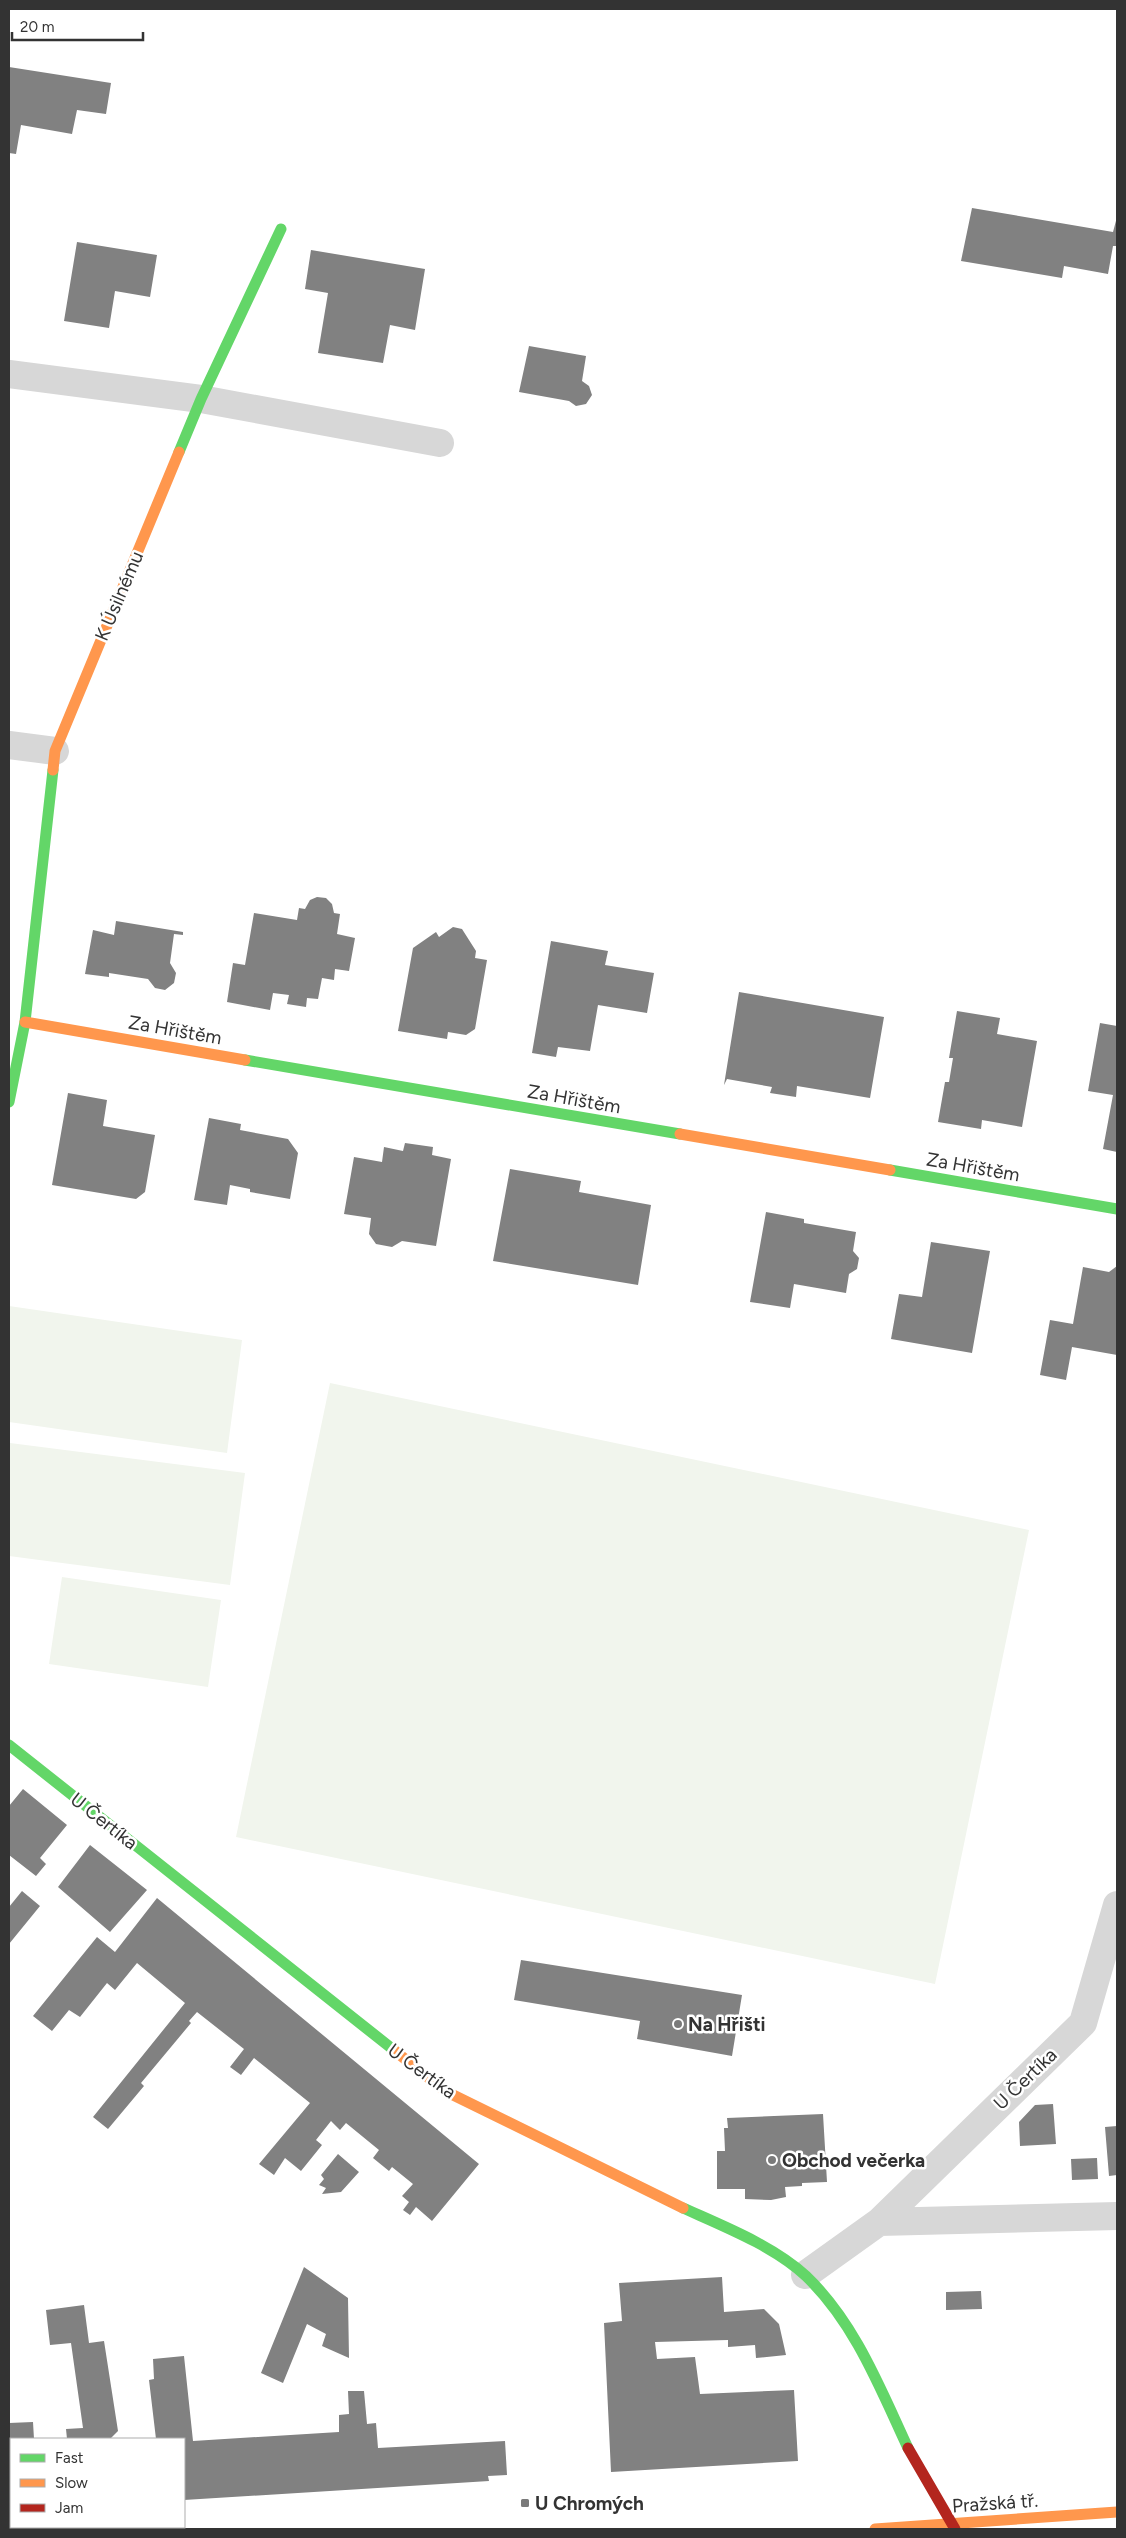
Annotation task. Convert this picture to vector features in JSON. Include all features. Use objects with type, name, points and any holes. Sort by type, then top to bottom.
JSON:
[{"type":"street","name":"K Úsilnému","points":[[55,751],[201,399],[280,229]]},
{"type":"street","points":[[9,374],[201,399],[440,444]]},
{"type":"street","points":[[9,745],[55,751],[25,1022],[9,1102]]},
{"type":"street","name":"Za Hřištěm","points":[[25,1022],[1117,1209]]},
{"type":"street","name":"U Čertíka","points":[[9,1746],[445,2091],[631,2183],[757,2242],[805,2275],[878,2222],[1083,2023],[1117,1905]]},
{"type":"street","points":[[878,2222],[1117,2216]]},
{"type":"street","points":[[805,2275],[828,2301],[861,2347],[911,2454],[954,2527]]},
{"type":"street","name":"Pražská tř.","points":[[874,2529],[954,2527],[1117,2512]]},
{"type":"shaded area","points":[[9,1306],[242,1340],[227,1453],[9,1422]]},
{"type":"shaded area","points":[[330,1383],[1029,1530],[935,1984],[236,1837]]},
{"type":"shaded area","points":[[10,1443],[245,1473],[230,1585],[9,1556]]},
{"type":"shaded area","points":[[62,1577],[221,1600],[208,1687],[49,1664]]},
{"type":"building","points":[[9,67],[111,83],[106,114],[77,110],[72,134],[21,125],[16,154],[9,153]]},
{"type":"building","points":[[972,208],[1113,232],[1117,217],[1117,246],[1113,246],[1108,274],[1064,266],[1062,278],[961,261]]},
{"type":"building","points":[[77,242],[157,255],[150,297],[115,291],[109,328],[64,321]]},
{"type":"building","points":[[311,250],[425,269],[415,330],[390,325],[383,363],[318,353],[328,293],[305,289]]},
{"type":"building","points":[[529,346],[586,356],[582,381],[589,386],[592,395],[586,404],[576,406],[569,401],[519,392]]},
{"type":"building","points":[[317,897],[326,898],[332,904],[334,913],[340,914],[337,934],[355,938],[349,971],[335,969],[334,980],[322,978],[318,999],[307,998],[306,1007],[287,1004],[289,995],[273,993],[270,1010],[227,1002],[233,963],[245,965],[254,913],[297,920],[299,908],[305,909],[310,900]]},
{"type":"building","points":[[116,921],[183,932],[183,935],[174,934],[170,963],[176,973],[174,983],[165,990],[155,988],[148,979],[109,973],[109,977],[85,974],[93,930],[114,935]]},
{"type":"building","points":[[453,927],[462,929],[476,951],[475,958],[487,960],[475,1029],[466,1035],[448,1032],[447,1039],[398,1031],[413,948],[436,932],[439,937]]},
{"type":"building","points":[[551,941],[608,951],[605,965],[654,973],[647,1013],[598,1005],[590,1051],[558,1047],[556,1057],[532,1053]]},
{"type":"building","points":[[739,992],[884,1017],[870,1098],[797,1086],[796,1097],[770,1093],[772,1087],[727,1079],[724,1085]]},
{"type":"building","points":[[957,1011],[1000,1018],[997,1034],[1037,1041],[1022,1127],[982,1120],[981,1129],[938,1122],[945,1082],[949,1082],[953,1058],[949,1058]]},
{"type":"building","points":[[1100,1023],[1117,1026],[1117,1152],[1103,1149],[1113,1095],[1088,1091]]},
{"type":"building","points":[[68,1093],[107,1100],[103,1126],[155,1135],[145,1192],[136,1199],[52,1185]]},
{"type":"building","points":[[209,1118],[241,1124],[240,1130],[288,1139],[298,1153],[290,1199],[250,1192],[250,1189],[230,1185],[227,1205],[194,1200]]},
{"type":"building","points":[[405,1143],[433,1147],[432,1155],[451,1159],[436,1246],[402,1241],[392,1247],[376,1244],[369,1234],[371,1218],[344,1214],[354,1157],[382,1162],[384,1147],[403,1151]]},
{"type":"building","points":[[510,1169],[581,1181],[579,1192],[651,1205],[638,1285],[493,1261]]},
{"type":"building","points":[[766,1212],[804,1219],[804,1223],[856,1232],[853,1251],[859,1258],[857,1269],[849,1274],[846,1293],[794,1284],[790,1308],[750,1302]]},
{"type":"building","points":[[931,1242],[990,1251],[972,1353],[891,1339],[899,1294],[922,1297]]},
{"type":"building","points":[[1117,1266],[1117,1355],[1072,1347],[1066,1380],[1040,1375],[1050,1320],[1073,1324],[1083,1267],[1109,1272]]},
{"type":"building","points":[[23,1789],[67,1825],[40,1858],[46,1864],[36,1876],[9,1855],[9,1806]]},
{"type":"building","points":[[90,1845],[147,1890],[110,1932],[58,1887]]},
{"type":"building","points":[[22,1891],[40,1906],[9,1944],[9,1907]]},
{"type":"building","points":[[157,1898],[479,2164],[432,2221],[416,2207],[410,2215],[403,2210],[409,2202],[402,2196],[413,2184],[392,2167],[389,2171],[373,2158],[379,2150],[346,2123],[340,2130],[331,2121],[316,2140],[322,2145],[301,2171],[285,2158],[274,2175],[259,2164],[310,2103],[254,2058],[241,2075],[230,2067],[244,2049],[197,2012],[189,2021],[191,2023],[141,2083],[144,2086],[108,2129],[93,2117],[185,2003],[137,1963],[115,1990],[107,1983],[80,2017],[69,2010],[52,2031],[33,2016],[97,1937],[115,1952]]},
{"type":"building","points":[[521,1960],[742,1995],[732,2056],[637,2039],[640,2021],[514,2000]]},
{"type":"building","points":[[1053,2104],[1056,2144],[1020,2146],[1019,2122],[1035,2105]]},
{"type":"building","points":[[823,2114],[827,2182],[802,2183],[802,2186],[785,2187],[786,2197],[771,2200],[745,2199],[745,2189],[717,2189],[717,2151],[725,2151],[724,2128],[728,2128],[727,2118]]},
{"type":"building","points":[[1117,2126],[1117,2175],[1109,2176],[1105,2127]]},
{"type":"building","points":[[338,2154],[359,2172],[341,2192],[322,2194],[326,2188],[319,2185],[324,2179],[321,2175]]},
{"type":"building","points":[[1097,2158],[1098,2179],[1072,2180],[1071,2159]]},
{"type":"building","points":[[304,2267],[348,2298],[349,2358],[322,2346],[326,2334],[307,2324],[283,2383],[261,2373]]},
{"type":"building","points":[[722,2277],[724,2312],[764,2309],[779,2324],[786,2355],[756,2358],[755,2345],[728,2347],[728,2340],[655,2342],[657,2359],[695,2357],[700,2394],[794,2390],[798,2461],[611,2472],[604,2323],[622,2321],[619,2283]]},
{"type":"building","points":[[981,2291],[982,2309],[946,2310],[946,2292]]},
{"type":"building","points":[[84,2305],[89,2343],[104,2341],[118,2431],[111,2438],[67,2438],[66,2429],[83,2428],[71,2343],[50,2345],[46,2310]]},
{"type":"building","points":[[184,2356],[193,2441],[339,2432],[339,2415],[349,2414],[348,2391],[364,2391],[367,2424],[376,2423],[378,2448],[505,2441],[507,2475],[488,2476],[489,2481],[185,2500],[185,2438],[156,2438],[149,2380],[154,2379],[153,2359]]},
{"type":"building","points":[[33,2422],[34,2438],[10,2438],[9,2513],[9,2423]]},
{"type":"traffic: fast","points":[[179,452],[201,399],[281,229]]},
{"type":"traffic: fast","points":[[9,1102],[25,1022],[53,770]]},
{"type":"traffic: fast","points":[[245,1060],[680,1134]]},
{"type":"traffic: fast","points":[[890,1170],[1117,1209]]},
{"type":"traffic: fast","points":[[9,1745],[395,2051]]},
{"type":"traffic: fast","points":[[683,2208],[748,2237],[779,2255],[806,2276],[823,2294],[839,2314],[865,2357],[908,2448]]},
{"type":"traffic: slow","points":[[53,770],[55,751],[179,452]]},
{"type":"traffic: slow","points":[[25,1022],[245,1060]]},
{"type":"traffic: slow","points":[[680,1134],[890,1170]]},
{"type":"traffic: slow","points":[[395,2051],[445,2091],[683,2208]]},
{"type":"traffic: slow","points":[[875,2529],[1117,2512]]},
{"type":"traffic: jam","points":[[908,2448],[955,2529]]},
{"type":"place","name":"Na Hřišti","points":[[678,2024]]},
{"type":"place","name":"Obchod večerka","points":[[772,2160]]},
{"type":"place","name":"U Chromých","points":[[525,2503]]}]
